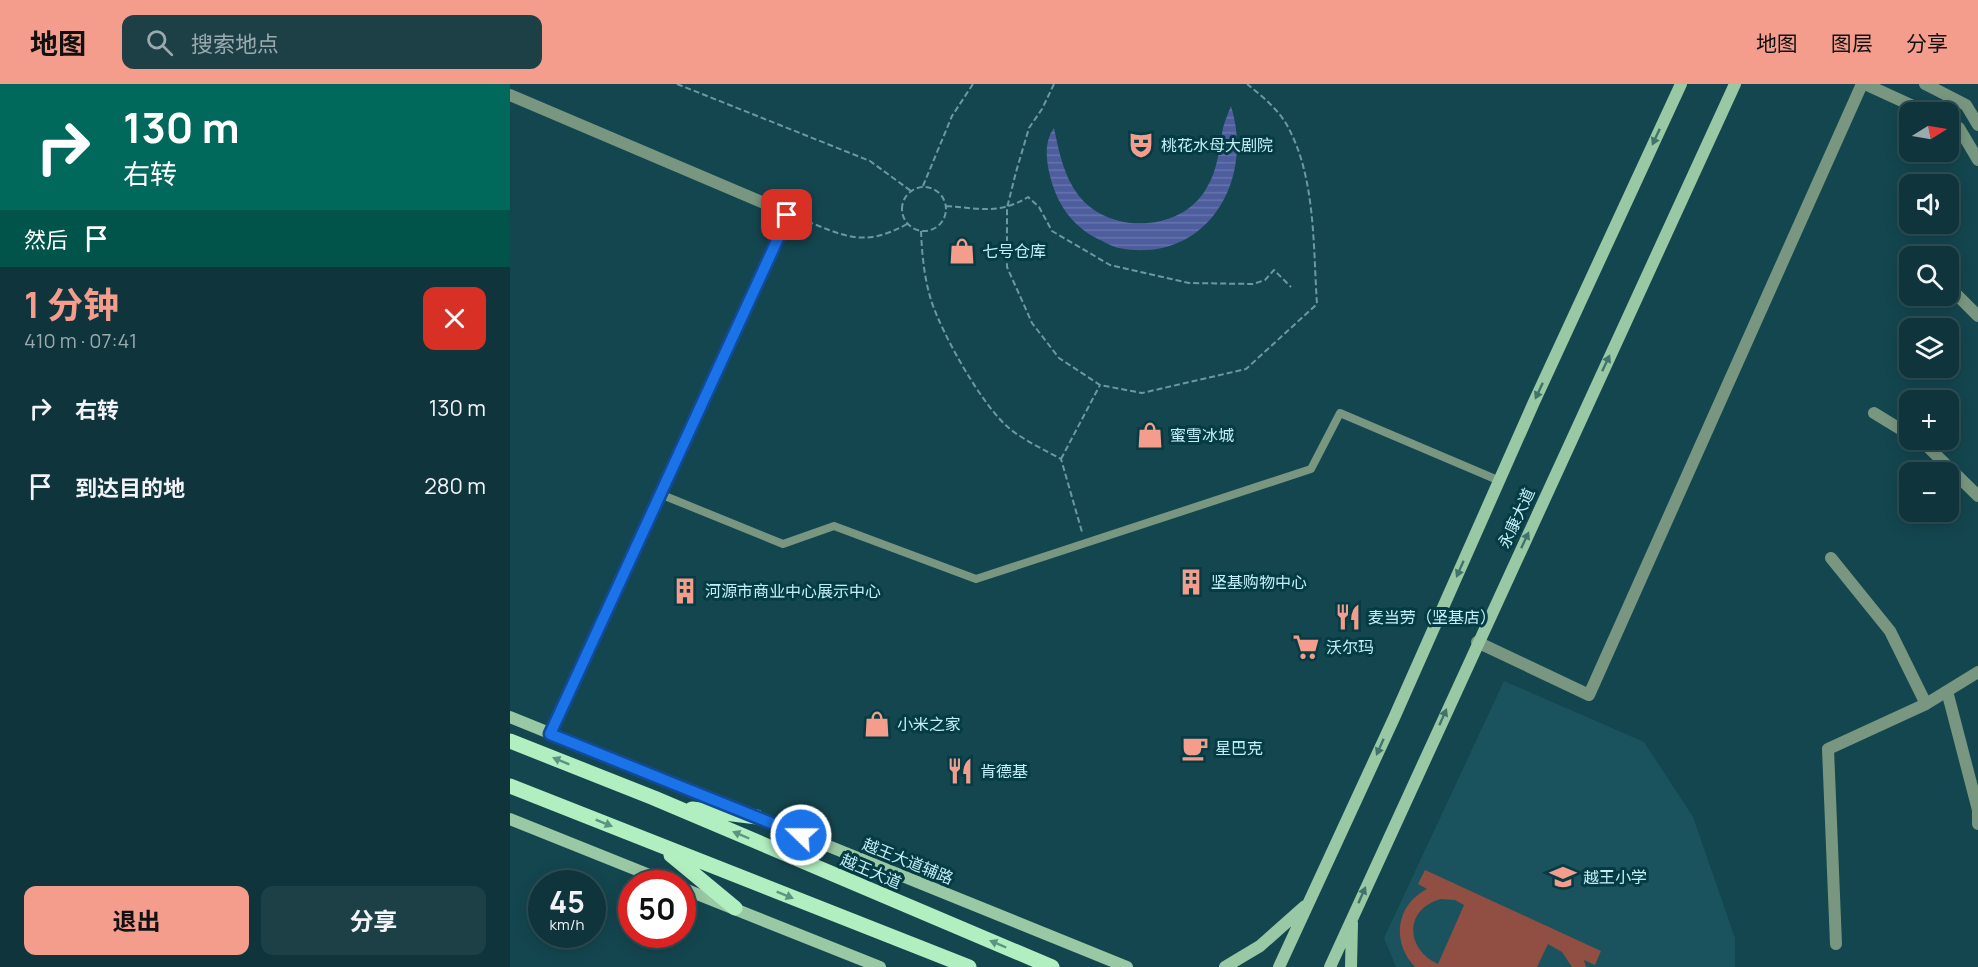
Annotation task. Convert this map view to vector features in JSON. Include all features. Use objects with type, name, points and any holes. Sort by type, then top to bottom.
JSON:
[{"type":"main road","name":"永康大道","points":[[1279,967],[1681,84]]},
{"type":"main road","name":"永康大道","points":[[1330,967],[1477,642],[1735,84]]},
{"type":"main road","name":"越王大道辅路","points":[[510,717],[1127,967]]},
{"type":"main road","name":"越王大道","points":[[510,741],[674,807],[1052,967]]},
{"type":"main road","points":[[510,786],[969,967]]},
{"type":"main road","points":[[674,807],[757,817]]},
{"type":"main road","points":[[510,819],[637,870]]},
{"type":"main road","points":[[659,845],[735,908]]},
{"type":"main road","points":[[696,893],[879,967]]},
{"type":"main road","points":[[1225,967],[1260,946],[1310,902]]},
{"type":"main road","points":[[1351,967],[1352,917]]},
{"type":"street","points":[[1477,642],[1589,695],[1864,84],[1904,102]]},
{"type":"street","points":[[1925,84],[1966,105],[1978,125]]},
{"type":"street","points":[[510,95],[785,212],[786,221],[550,734]]},
{"type":"street","points":[[1959,128],[1978,160]]},
{"type":"street","points":[[1959,297],[1978,316]]},
{"type":"street","points":[[1874,412],[1899,428]]},
{"type":"street","points":[[1931,450],[1978,496]]},
{"type":"street","points":[[1831,558],[1890,630],[1926,704]]},
{"type":"street","points":[[1836,944],[1828,750],[1926,704],[1978,672]]},
{"type":"street","points":[[1947,691],[1978,810],[1978,824]]},
{"type":"lane","points":[[660,495],[783,544],[834,526],[976,579],[1311,469],[1340,413],[1500,481]]},
{"type":"path","points":[[677,84],[870,161],[911,191]]},
{"type":"path","points":[[923,187],[952,116],[973,84]]},
{"type":"path","points":[[1054,84],[1042,110],[1029,128],[1007,208],[1007,267],[1032,323],[1059,358],[1100,385],[1142,393],[1246,369],[1317,304],[1312,220],[1305,174],[1288,127],[1263,96],[1247,84]]},
{"type":"path","points":[[923,187],[938,192],[944,198],[946,206],[946,214],[940,225],[930,231],[921,231],[907,224],[902,209],[911,191],[923,187]]},
{"type":"path","points":[[946,206],[998,210],[1028,197],[1039,207],[1052,231],[1110,265],[1189,283],[1253,284],[1265,280],[1274,270],[1291,287]]},
{"type":"path","points":[[785,212],[849,237],[866,239],[882,236],[907,224]]},
{"type":"path","points":[[921,231],[923,263],[931,300],[946,335],[985,400],[1010,429],[1061,459],[1086,543]]},
{"type":"path","points":[[1061,459],[1100,385]]},
{"type":"shaded area","name":"越王小学","points":[[1504,681],[1644,742],[1693,817],[1735,938],[1735,967],[1396,967],[1384,938]]},
{"type":"shaded area","points":[[1425,870],[1601,951],[1595,965],[1584,960],[1586,967],[1572,967],[1562,952],[1548,944],[1537,967],[1415,967],[1402,947],[1400,925],[1409,904],[1427,889],[1418,884]],"holes":[[[1441,899],[1455,900],[1464,905],[1438,964],[1419,949],[1413,930],[1415,920],[1420,911],[1429,904]]]},
{"type":"water","points":[[1231,106],[1237,135],[1236,163],[1229,189],[1216,212],[1199,231],[1176,244],[1149,250],[1119,248],[1089,234],[1073,221],[1061,205],[1053,186],[1047,157],[1047,145],[1054,128],[1066,172],[1079,196],[1092,209],[1108,217],[1126,222],[1145,223],[1180,214],[1195,203],[1206,189],[1216,167],[1223,128]]},
{"type":"place","name":"桃花水母大剧院","points":[[1141,145]]},
{"type":"place","name":"七号仓库","points":[[962,251]]},
{"type":"place","name":"蜜雪冰城","points":[[1150,435]]},
{"type":"place","name":"坚基购物中心","points":[[1191,582]]},
{"type":"place","name":"河源市商业中心展示中心","points":[[685,591]]},
{"type":"place","name":"麦当劳（坚基店）","points":[[1348,617]]},
{"type":"place","name":"沃尔玛","points":[[1306,647]]},
{"type":"place","name":"小米之家","points":[[877,724]]},
{"type":"place","name":"星巴克","points":[[1195,748]]},
{"type":"place","name":"肯德基","points":[[960,771]]},
{"type":"place","name":"越王小学","points":[[1563,877]]},
{"type":"route","points":[[787,215],[550,734],[801,835]]}]
